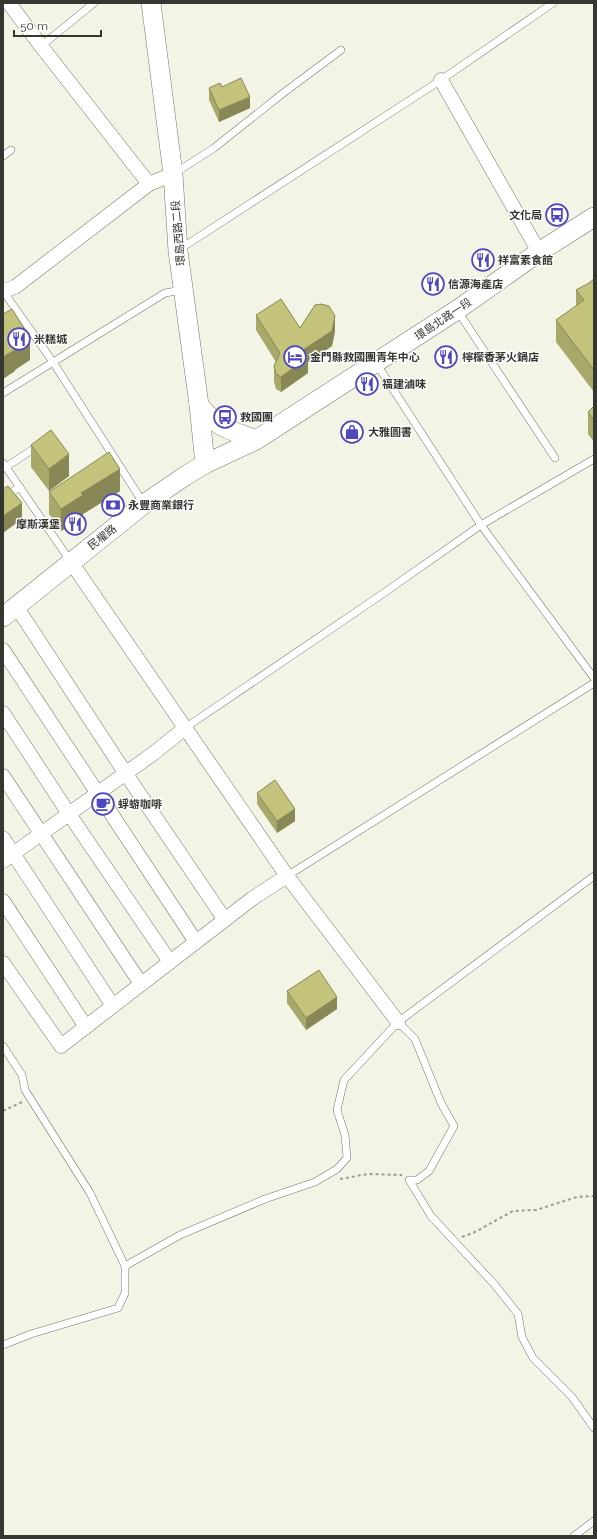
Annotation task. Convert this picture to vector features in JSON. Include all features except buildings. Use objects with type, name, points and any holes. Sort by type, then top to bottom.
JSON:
[{"type":"main road","name":"環島西路二段","points":[[151,3],[173,174],[178,251],[199,405],[205,464]]},
{"type":"main road","name":"環島北路一段","points":[[205,464],[256,440],[457,310],[539,252],[594,216]]},
{"type":"main road","points":[[199,405],[210,419],[223,428],[256,440]]},
{"type":"main road","name":"民權路","points":[[10,612],[144,504],[205,464]]},
{"type":"street","points":[[10,3],[41,46],[148,184]]},
{"type":"street","points":[[441,80],[539,252]]},
{"type":"street","points":[[3,291],[15,287],[148,184],[173,174]]},
{"type":"street","points":[[71,562],[287,876],[398,1022]]},
{"type":"street","points":[[10,612],[126,774],[225,920]]},
{"type":"street","points":[[3,650],[196,942]]},
{"type":"street","points":[[3,713],[69,814],[170,962]]},
{"type":"street","points":[[8,857],[126,774],[185,728]]},
{"type":"street","points":[[3,776],[141,984]]},
{"type":"street","points":[[3,838],[8,857],[113,1006]]},
{"type":"street","points":[[3,963],[61,1046],[253,898],[287,876]]},
{"type":"street","points":[[3,901],[86,1027]]},
{"type":"lane","points":[[41,46],[94,3]]},
{"type":"lane","points":[[178,251],[441,80],[553,3]]},
{"type":"lane","points":[[173,174],[214,148],[340,50]]},
{"type":"lane","points":[[3,156],[11,150]]},
{"type":"lane","points":[[3,393],[165,293],[183,290]]},
{"type":"lane","points":[[3,291],[53,362],[144,504]]},
{"type":"lane","points":[[457,310],[555,458]]},
{"type":"lane","points":[[376,363],[481,525],[594,678]]},
{"type":"lane","points":[[46,441],[5,465],[71,562]]},
{"type":"lane","points":[[185,728],[332,629],[481,525],[594,459]]},
{"type":"lane","points":[[3,498],[20,487]]},
{"type":"lane","points":[[287,876],[594,683]]},
{"type":"lane","points":[[125,1266],[180,1235],[264,1199],[315,1182],[337,1169],[347,1158],[345,1135],[337,1110],[344,1080],[398,1022],[594,876]]},
{"type":"lane","points":[[398,1022],[415,1039],[441,1103],[454,1126],[429,1171],[417,1180],[409,1180]]},
{"type":"lane","points":[[3,1046],[22,1075],[25,1090],[90,1193],[125,1266],[125,1293],[118,1308],[31,1334],[3,1345]]},
{"type":"lane","points":[[409,1180],[431,1216],[496,1285],[518,1314],[522,1337],[533,1358],[572,1397],[594,1428]]},
{"type":"lane","points":[[574,1536],[594,1521]]},
{"type":"path","points":[[3,1111],[21,1103],[29,1096]]},
{"type":"path","points":[[315,1182],[374,1174],[402,1175],[409,1180]]},
{"type":"path","points":[[453,1240],[475,1232],[513,1211],[536,1210],[578,1197],[594,1196]]},
{"type":"place","name":"文化局","points":[[557,215]]},
{"type":"place","name":"祥富素食館","points":[[483,260]]},
{"type":"place","name":"信源海產店","points":[[433,284]]},
{"type":"place","name":"米糕城","points":[[19,339]]},
{"type":"place","name":"金門縣救國團青年中心","points":[[295,357]]},
{"type":"place","name":"檸檬香茅火鍋店","points":[[446,357]]},
{"type":"place","name":"福建滷味","points":[[367,384]]},
{"type":"place","name":"救國團","points":[[225,417]]},
{"type":"place","name":"大雅圖書","points":[[352,432]]},
{"type":"place","name":"永豐商業銀行","points":[[113,505]]},
{"type":"place","name":"摩斯漢堡","points":[[75,524]]},
{"type":"place","name":"蜉蝣咖啡","points":[[103,804]]}]
